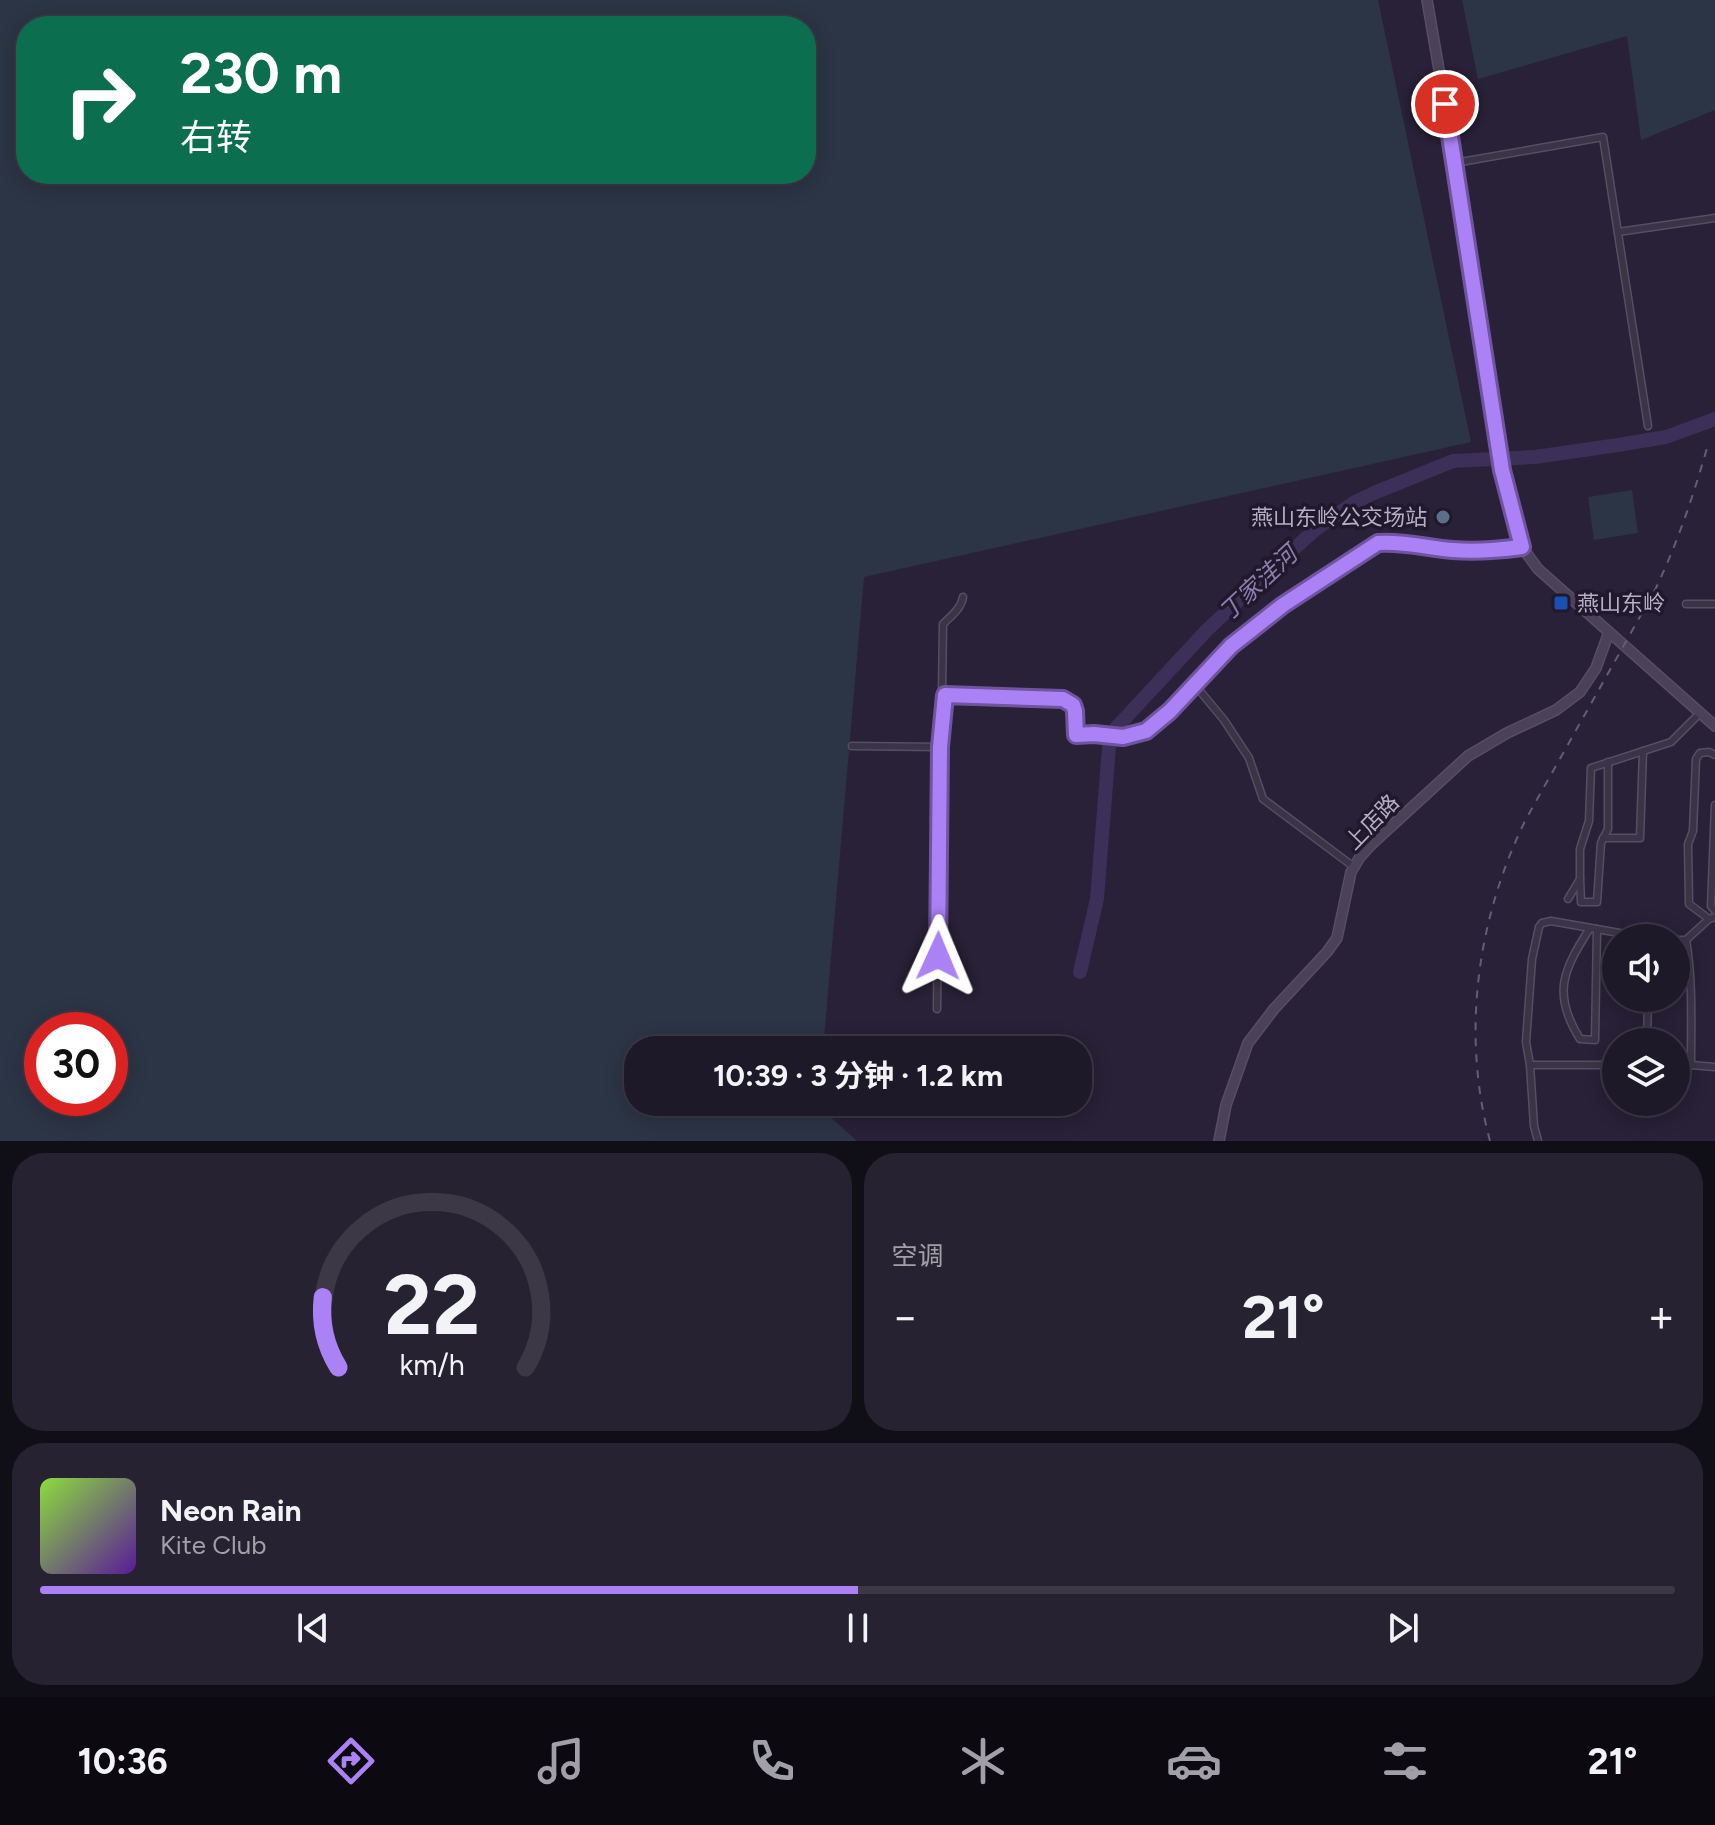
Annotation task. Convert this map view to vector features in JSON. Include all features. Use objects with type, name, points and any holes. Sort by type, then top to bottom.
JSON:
[{"type":"street","points":[[1427,0],[1502,470],[1522,547],[1538,569],[1715,726]]},
{"type":"street","points":[[1455,163],[1603,137],[1648,426]]},
{"type":"street","points":[[1618,232],[1715,218]]},
{"type":"street","points":[[945,695],[1063,699],[1073,705],[1076,735],[1123,737],[1146,731],[1170,711],[1231,646],[1283,605],[1378,543],[1487,551],[1522,547]]},
{"type":"street","points":[[937,1009],[940,747],[945,695],[942,692],[943,624],[955,613],[963,597]]},
{"type":"street","points":[[1686,604],[1715,604]]},
{"type":"street","name":"上店路","points":[[1219,1141],[1226,1105],[1248,1043],[1337,938],[1348,880],[1354,867],[1373,843],[1468,756],[1556,710],[1580,692],[1596,668],[1609,632]]},
{"type":"street","points":[[1195,685],[1224,720],[1249,758],[1263,799],[1354,867]]},
{"type":"street","points":[[1608,762],[1608,829],[1601,843],[1597,902],[1581,902],[1580,849],[1589,821],[1591,768],[1608,762],[1671,742],[1700,713]]},
{"type":"street","points":[[852,746],[940,747]]},
{"type":"street","points":[[1603,838],[1640,838],[1643,751]]},
{"type":"street","points":[[1690,937],[1712,918],[1689,904],[1688,844],[1693,831],[1696,759],[1700,753],[1715,755]]},
{"type":"street","points":[[1715,805],[1711,906],[1715,911]]},
{"type":"street","points":[[1568,899],[1580,879]]},
{"type":"street","points":[[1538,1141],[1526,1042],[1532,959],[1539,927],[1551,921],[1602,929]]},
{"type":"street","points":[[1594,928],[1595,1040],[1580,1039],[1571,1025],[1563,990],[1568,964],[1594,928]]},
{"type":"street","points":[[1690,961],[1691,1065],[1715,1067]]},
{"type":"street","points":[[1530,1065],[1602,1065]]},
{"type":"shaded area","points":[[0,0],[1378,0],[1471,442],[864,577],[824,1036],[624,1036],[624,1116],[829,1116],[857,1141],[0,1141]]},
{"type":"shaded area","points":[[1462,0],[1715,0],[1715,110],[1641,140],[1627,36],[1478,79]]},
{"type":"shaded area","points":[[1632,490],[1638,533],[1594,540],[1588,497]]},
{"type":"waterway","name":"丁家洼河","points":[[1080,972],[1097,899],[1109,747],[1116,728],[1207,630],[1316,529],[1355,502],[1453,461],[1535,457],[1618,445],[1666,437],[1715,419]]},
{"type":"railway","points":[[1490,1141],[1476,1059],[1476,1018],[1485,936],[1496,896],[1526,819],[1655,590],[1684,520],[1707,448]]},
{"type":"place","name":"燕山东岭公交场站","points":[[1443,517]]},
{"type":"place","name":"燕山东岭","points":[[1561,603]]},
{"type":"route","points":[[938,956],[940,747],[945,695],[1063,699],[1073,705],[1076,735],[1123,737],[1146,731],[1170,711],[1231,646],[1283,605],[1378,543],[1487,551],[1522,547],[1502,470],[1445,104]]}]
